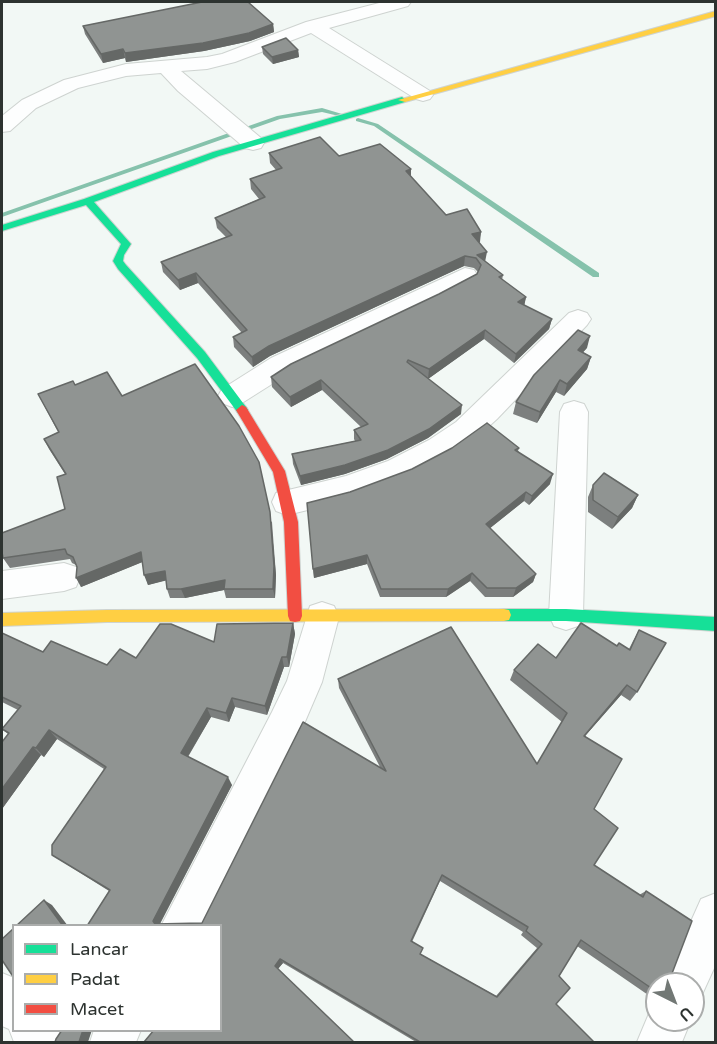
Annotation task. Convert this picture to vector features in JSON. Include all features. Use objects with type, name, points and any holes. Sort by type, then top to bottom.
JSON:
[{"type":"street","points":[[2,126],[29,104],[71,84],[126,70],[207,63],[228,58],[314,26],[401,2]]},
{"type":"street","points":[[2,228],[88,201],[243,135],[423,95],[716,14]]},
{"type":"street","points":[[314,26],[423,95]]},
{"type":"street","points":[[166,67],[185,87],[243,135]]},
{"type":"street","points":[[88,201],[126,244],[118,255],[118,261],[122,267],[201,355],[232,396],[269,452],[279,471],[287,502],[296,575],[309,617],[304,682],[252,794],[183,924]]},
{"type":"street","points":[[232,396],[281,365],[428,296],[465,276]]},
{"type":"street","points":[[287,502],[349,488],[399,469],[439,448],[466,430],[488,411],[578,319]]},
{"type":"street","points":[[566,615],[573,412]]},
{"type":"street","points":[[2,585],[64,577]]},
{"type":"street","points":[[2,620],[107,616],[566,615],[716,624]]},
{"type":"street","points":[[690,972],[716,914]]},
{"type":"street","points":[[2,995],[12,1008]]},
{"type":"building","points":[[202,2],[248,2],[273,24],[249,33],[203,43],[125,53],[123,49],[101,54],[83,26]]},
{"type":"building","points":[[286,38],[298,50],[272,57],[262,47]]},
{"type":"building","points":[[320,137],[339,156],[380,144],[411,169],[406,171],[446,215],[467,209],[481,232],[472,234],[487,252],[477,255],[503,275],[499,277],[526,297],[518,302],[552,319],[516,354],[485,330],[429,369],[408,360],[407,362],[462,405],[429,429],[388,450],[345,465],[300,476],[292,454],[361,440],[354,430],[368,424],[321,380],[290,397],[271,377],[291,364],[477,274],[481,265],[476,258],[465,256],[269,346],[252,357],[233,337],[247,330],[196,273],[178,280],[161,262],[232,235],[215,218],[265,197],[250,179],[282,168],[269,153]]},
{"type":"building","points":[[578,330],[590,336],[578,350],[591,357],[567,384],[560,380],[540,412],[516,402],[534,375]]},
{"type":"building","points":[[195,364],[239,426],[259,462],[270,512],[274,566],[273,589],[224,589],[225,580],[181,589],[167,589],[165,571],[144,575],[141,552],[76,578],[77,567],[73,557],[67,554],[65,549],[3,558],[2,533],[65,509],[57,477],[66,474],[44,439],[59,432],[38,394],[73,381],[75,385],[107,372],[122,396]]},
{"type":"building","points":[[487,423],[519,448],[515,450],[553,474],[532,496],[526,492],[486,524],[536,574],[516,588],[487,588],[472,573],[448,589],[381,589],[367,555],[313,569],[307,503],[350,492],[412,469],[452,448]]},
{"type":"building","points":[[604,473],[638,495],[618,517],[593,500],[593,485]]},
{"type":"building","points":[[293,623],[287,657],[282,657],[265,706],[232,698],[226,713],[207,708],[181,753],[228,777],[153,921],[155,924],[88,924],[110,890],[52,855],[52,845],[106,767],[49,730],[36,748],[33,747],[2,789],[2,742],[9,733],[2,729],[21,706],[2,697],[2,633],[43,652],[51,641],[107,665],[120,649],[136,658],[160,624],[171,624],[214,642],[217,624]]},
{"type":"building","points":[[581,623],[617,646],[619,643],[630,650],[639,630],[666,643],[637,692],[627,685],[584,736],[622,759],[594,809],[618,828],[594,865],[643,897],[646,891],[692,921],[673,972],[645,972],[645,984],[581,940],[559,976],[570,988],[556,1004],[594,1042],[420,1042],[280,959],[275,966],[354,1042],[144,1042],[152,1032],[222,1032],[222,924],[155,924],[202,923],[303,722],[386,771],[338,679],[451,627],[537,764],[567,713],[514,670],[538,644],[556,658]],"holes":[[[442,875],[528,927],[526,931],[542,944],[497,997],[420,954],[423,948],[411,941]]]},
{"type":"building","points":[[44,900],[62,924],[18,924]]},
{"type":"building","points":[[12,930],[12,975],[2,960],[2,939]]},
{"type":"building","points":[[61,1032],[82,1032],[79,1042],[55,1042]]},
{"type":"waterway","points":[[2,215],[279,117],[322,110],[339,114]]},
{"type":"waterway","points":[[358,120],[376,125],[596,275]]},
{"type":"traffic: fast","points":[[2,228],[88,201],[216,154],[402,100]]},
{"type":"traffic: fast","points":[[88,201],[126,244],[119,255],[118,261],[122,267],[201,355],[242,410]]},
{"type":"traffic: fast","points":[[504,615],[566,615],[716,624]]},
{"type":"traffic: slow","points":[[402,100],[716,13]]},
{"type":"traffic: slow","points":[[2,620],[107,616],[504,615]]},
{"type":"traffic: jam","points":[[242,410],[279,471],[291,522],[295,616]]}]
